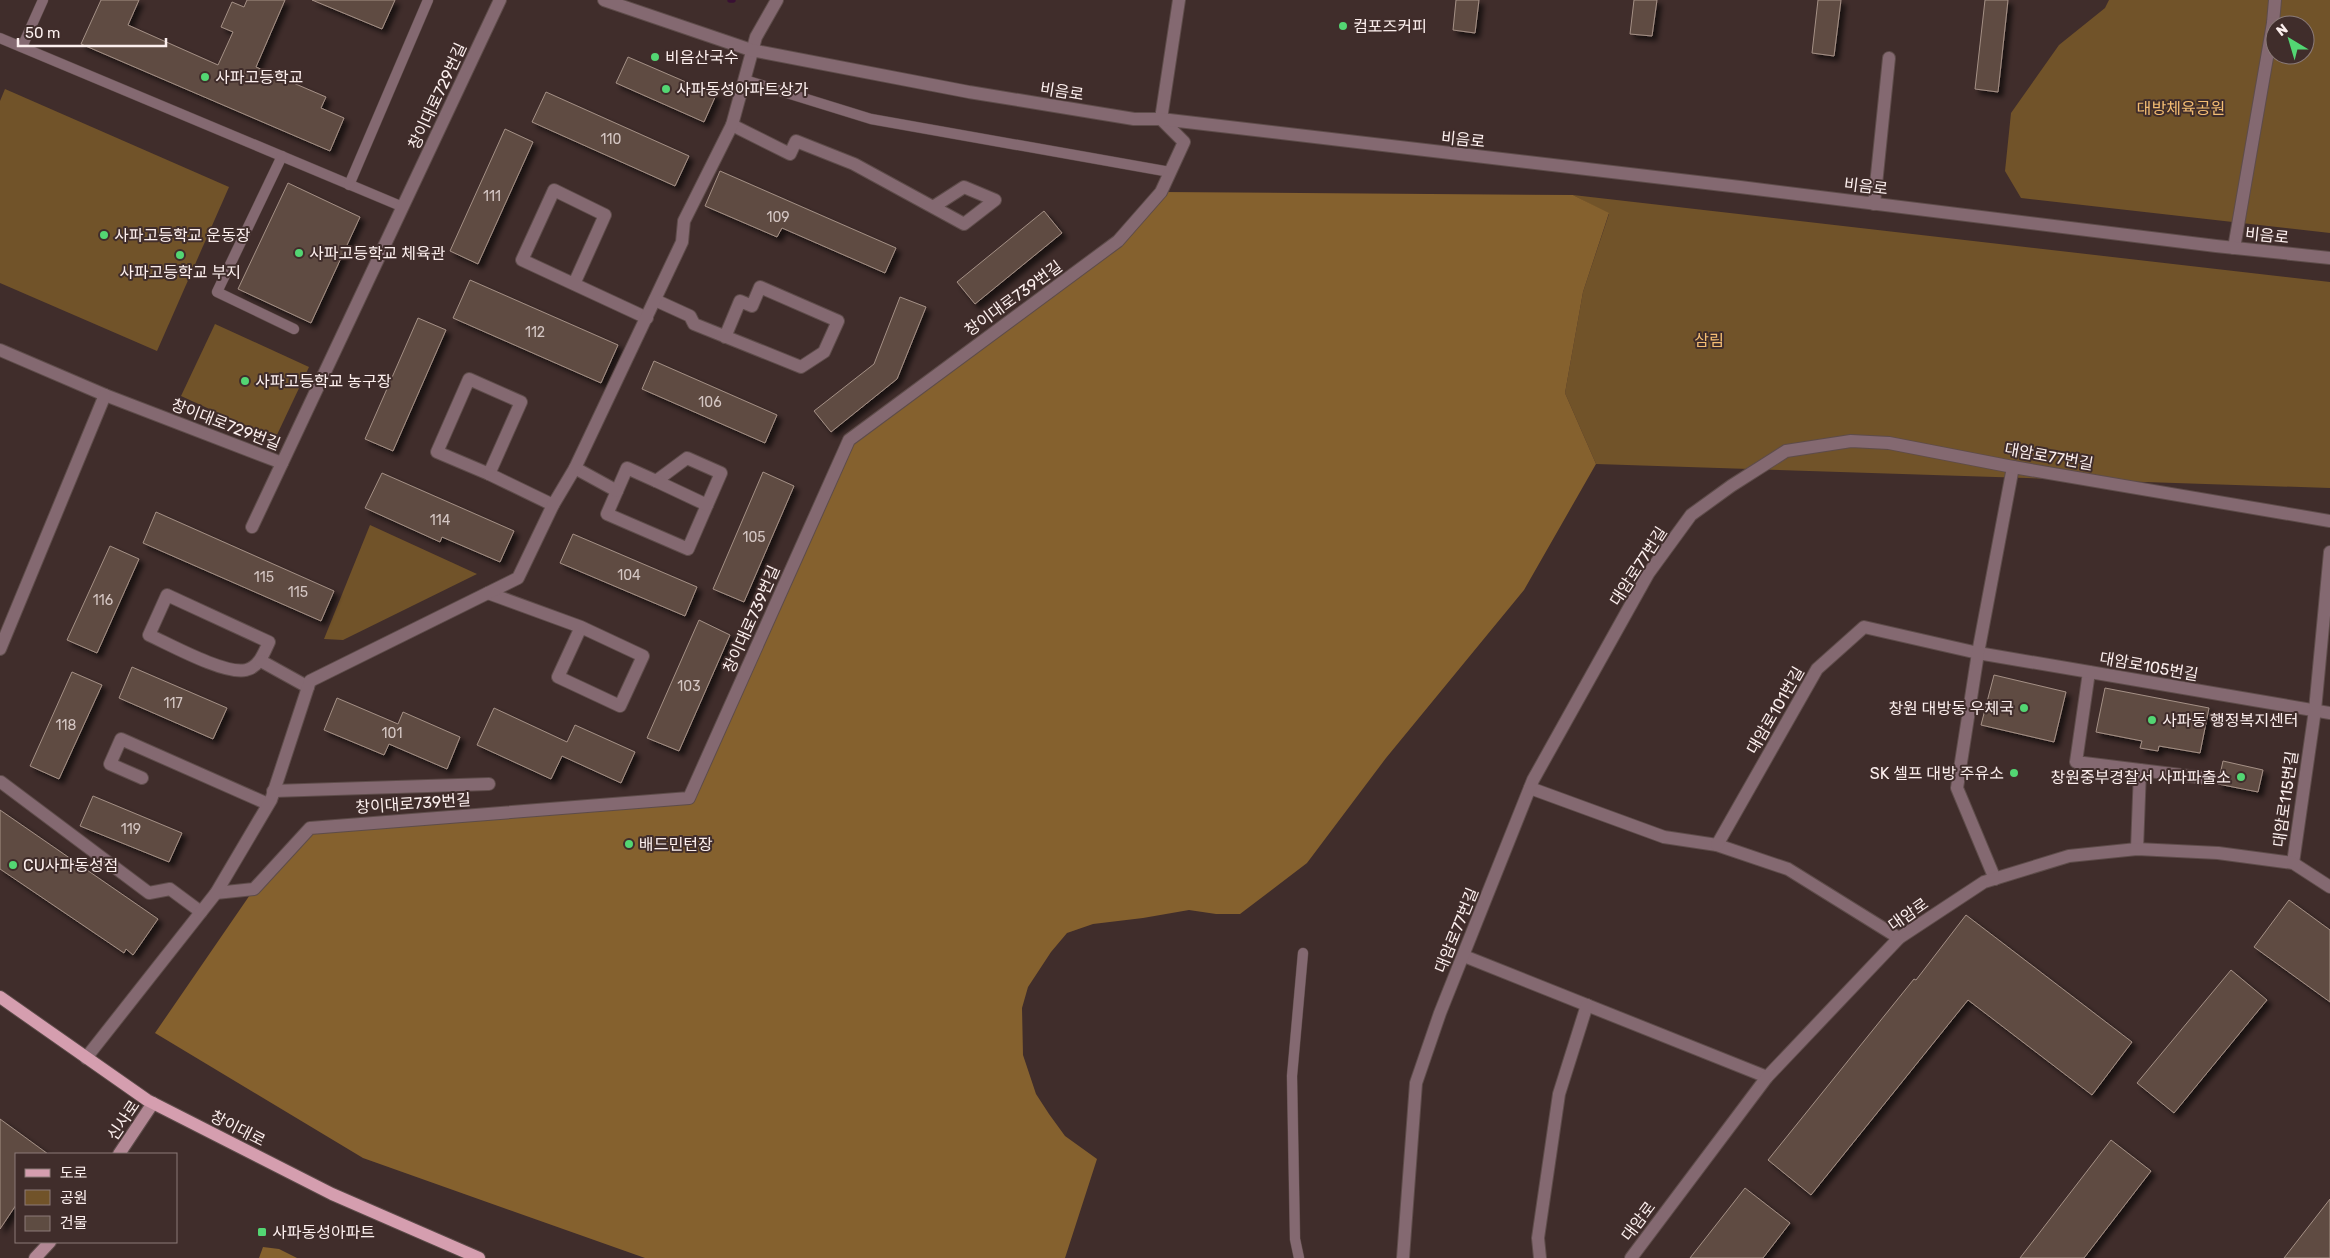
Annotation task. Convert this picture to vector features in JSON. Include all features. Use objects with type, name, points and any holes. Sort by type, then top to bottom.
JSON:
[{"type":"main road","name":"창이대로","points":[[0,997],[153,1103],[332,1194],[478,1258]]},
{"type":"main road","name":"신사로","points":[[120,1153],[153,1103]]},
{"type":"main road","points":[[35,1258],[49,1243]]},
{"type":"street","name":"창이대로729번길","points":[[0,350],[104,395],[282,463],[500,0]]},
{"type":"street","name":"비음로","points":[[604,0],[751,50],[969,92],[1134,119],[1161,120],[2330,258]]},
{"type":"street","points":[[86,1058],[216,893],[268,804],[310,681],[518,578],[656,300],[682,242],[684,222],[732,124],[751,50],[764,19],[777,0]]},
{"type":"street","points":[[1161,120],[1180,0]]},
{"type":"street","points":[[2275,0],[2275,15]]},
{"type":"street","points":[[1874,204],[1888,58]]},
{"type":"street","points":[[2234,248],[2267,65]]},
{"type":"street","name":"창이대로739번길","points":[[216,893],[254,889],[310,828],[689,798],[849,440],[1118,241],[1161,192],[1184,142],[1161,120]]},
{"type":"street","points":[[732,124],[790,154],[796,141],[854,164],[932,207]]},
{"type":"street","points":[[574,284],[605,215],[554,190],[522,260],[646,318]]},
{"type":"street","points":[[656,300],[690,316],[694,324],[725,337],[801,367],[824,352],[838,321],[760,287],[752,306],[740,301],[725,337]]},
{"type":"street","points":[[489,474],[521,402],[468,379],[437,452],[489,474],[553,505]]},
{"type":"street","points":[[2,641],[104,395]]},
{"type":"street","name":"대암로77번길","points":[[1403,1258],[1416,1083],[1440,1014],[1530,788],[1648,574],[1691,514],[1786,451],[1851,442],[1889,443],[2014,467],[2330,521]]},
{"type":"street","points":[[656,481],[687,458],[721,473],[707,506],[688,549],[607,514],[627,468],[707,506]]},
{"type":"street","points":[[252,527],[282,463]]},
{"type":"street","points":[[1995,879],[1957,788],[1978,653],[2014,467]]},
{"type":"street","points":[[574,468],[617,491]]},
{"type":"street","name":"대암로115번길","points":[[2293,863],[2327,616],[2330,552]]},
{"type":"street","points":[[488,593],[581,627],[643,656],[620,706],[558,677],[581,627]]},
{"type":"street","points":[[167,596],[269,642],[260,661],[246,670],[223,669],[149,635],[167,596]]},
{"type":"street","name":"대암로101번길","points":[[1717,845],[1817,669],[1864,627],[1978,653]]},
{"type":"street","name":"대암로105번길","points":[[1978,653],[2314,710]]},
{"type":"street","points":[[260,661],[308,687]]},
{"type":"street","points":[[2089,672],[2076,762],[2205,778]]},
{"type":"street","points":[[2314,710],[2330,713]]},
{"type":"street","points":[[142,778],[110,764],[121,739],[268,804]]},
{"type":"street","points":[[2137,849],[2140,770]]},
{"type":"street","points":[[1,782],[148,893],[170,889],[201,912]]},
{"type":"street","points":[[273,791],[489,784]]},
{"type":"street","points":[[1530,788],[1664,837],[1717,845],[1788,869],[1899,938]]},
{"type":"street","name":"대암로","points":[[1631,1258],[1767,1077],[1899,938],[1984,882],[2069,856],[2137,849],[2218,853],[2293,863],[2330,887]]},
{"type":"street","points":[[1464,956],[1767,1077]]},
{"type":"street","points":[[1540,1258],[1538,1238],[1558,1094],[1588,1005]]},
{"type":"lane","points":[[22,47],[43,0]]},
{"type":"lane","points":[[349,185],[428,0]]},
{"type":"lane","points":[[0,38],[403,207]]},
{"type":"lane","points":[[744,80],[871,119],[1170,172]]},
{"type":"lane","points":[[282,156],[217,292],[294,329]]},
{"type":"lane","points":[[1300,1258],[1295,1234],[1292,1076],[1303,953]]},
{"type":"green space","name":"대방체육공원","points":[[2109,0],[2330,0],[2330,233],[2021,198],[2005,171],[2011,113],[2059,45],[2105,8]]},
{"type":"green space","name":"사파고등학교 운동장","points":[[5,89],[229,187],[157,351],[0,283],[0,101]]},
{"type":"green space","name":"삼림","points":[[1573,195],[2330,282],[2330,488],[1596,464],[1565,393],[1583,292],[1609,214]]},
{"type":"green space","name":"사파고등학교 농구장","points":[[215,324],[309,367],[275,439],[181,396]]},
{"type":"green space","points":[[370,525],[477,574],[343,640],[324,639]]},
{"type":"shaded area","points":[[1161,192],[1573,195],[1609,213],[1583,292],[1565,393],[1596,464],[1524,590],[1386,758],[1307,863],[1240,914],[1216,914],[1189,910],[1093,924],[1067,933],[1051,952],[1028,987],[1022,1008],[1023,1055],[1036,1094],[1049,1114],[1065,1136],[1097,1159],[1065,1258],[645,1258],[363,1158],[155,1033],[254,889],[310,828],[689,798],[849,440],[1118,241]]},
{"type":"shaded area","points":[[263,1247],[279,1249],[297,1258],[259,1258]]},
{"type":"building","name":"사파고등학교","points":[[101,0],[139,0],[128,25],[218,65],[233,32],[221,27],[232,2],[244,7],[247,0],[285,0],[256,67],[326,97],[321,108],[344,118],[330,151],[81,44]]},
{"type":"building","points":[[312,0],[395,0],[382,29]]},
{"type":"building","points":[[1456,0],[1479,0],[1475,33],[1453,30]]},
{"type":"building","points":[[1634,0],[1657,0],[1652,36],[1630,34]]},
{"type":"building","points":[[1818,0],[1841,0],[1834,56],[1812,53]]},
{"type":"building","points":[[1985,0],[2008,0],[1998,92],[1975,89]]},
{"type":"building","name":"사파동성아파트상가","points":[[628,57],[716,95],[704,122],[616,83]]},
{"type":"building","points":[[546,92],[689,156],[675,186],[532,122]]},
{"type":"building","points":[[505,129],[533,142],[478,264],[450,251]]},
{"type":"building","points":[[720,171],[896,248],[885,273],[782,228],[777,237],[705,206]]},
{"type":"building","name":"사파고등학교 체육관","points":[[288,183],[360,217],[311,323],[238,289]]},
{"type":"building","points":[[1044,211],[1062,233],[975,304],[957,282]]},
{"type":"building","points":[[470,280],[618,345],[601,383],[453,318]]},
{"type":"building","points":[[900,297],[926,307],[897,379],[831,432],[814,411],[874,364]]},
{"type":"building","points":[[418,318],[446,330],[393,451],[365,439]]},
{"type":"building","points":[[654,361],[777,415],[765,443],[642,389]]},
{"type":"building","points":[[763,472],[794,486],[744,602],[713,589]]},
{"type":"building","points":[[382,473],[514,531],[500,562],[442,537],[440,542],[365,508]]},
{"type":"building","points":[[156,512],[334,591],[321,621],[143,543]]},
{"type":"building","points":[[573,534],[697,587],[685,616],[560,563]]},
{"type":"building","points":[[110,546],[139,559],[97,653],[67,640]]},
{"type":"building","points":[[699,620],[730,635],[679,751],[647,738]]},
{"type":"building","points":[[132,667],[227,708],[213,739],[119,698]]},
{"type":"building","points":[[72,672],[102,685],[59,779],[30,766]]},
{"type":"building","name":"창원 대방동 우체국","points":[[1994,675],[2066,692],[2054,742],[1981,725]]},
{"type":"building","name":"사파동 행정복지센터","points":[[2105,688],[2209,708],[2200,753],[2159,746],[2158,751],[2140,748],[2142,741],[2096,732]]},
{"type":"building","points":[[337,698],[398,724],[403,712],[460,737],[447,769],[389,744],[384,755],[324,730]]},
{"type":"building","points":[[494,708],[567,742],[575,725],[635,752],[621,783],[562,756],[551,779],[477,745]]},
{"type":"building","name":"창원중부경찰서 사파파출소","points":[[2223,761],[2263,770],[2258,792],[2218,784]]},
{"type":"building","points":[[93,796],[182,833],[169,862],[80,826]]},
{"type":"building","points":[[0,810],[158,919],[133,955],[126,949],[124,953],[0,869]]},
{"type":"building","points":[[2289,900],[2330,930],[2330,1002],[2254,947]]},
{"type":"building","points":[[1966,915],[2132,1042],[2092,1095],[1968,1000],[1811,1195],[1768,1160],[1914,979],[1916,980]]},
{"type":"building","points":[[2231,970],[2267,1000],[2174,1113],[2137,1083]]},
{"type":"building","points":[[0,1119],[47,1153],[15,1153],[15,1206],[0,1229]]},
{"type":"building","points":[[2111,1140],[2151,1171],[2084,1258],[2020,1258]]},
{"type":"building","points":[[1745,1188],[1790,1223],[1763,1258],[1690,1258]]},
{"type":"building","points":[[2330,1199],[2330,1258],[2284,1258]]},
{"type":"place","name":"컴포즈커피","points":[[1343,26]]},
{"type":"place","name":"비음산국수","points":[[655,57]]},
{"type":"place","name":"사파고등학교","points":[[205,77]]},
{"type":"place","name":"사파동성아파트상가","points":[[666,89]]},
{"type":"place","name":"사파고등학교 운동장","points":[[104,235]]},
{"type":"place","name":"사파고등학교 체육관","points":[[299,253]]},
{"type":"place","name":"사파고등학교 부지","points":[[180,255]]},
{"type":"place","name":"사파고등학교 농구장","points":[[245,381]]},
{"type":"place","name":"창원 대방동 우체국","points":[[2024,708]]},
{"type":"place","name":"사파동 행정복지센터","points":[[2152,720]]},
{"type":"place","name":"SK 셀프 대방 주유소","points":[[2014,773]]},
{"type":"place","name":"창원중부경찰서 사파파출소","points":[[2241,777]]},
{"type":"place","name":"배드민턴장","points":[[629,844]]},
{"type":"place","name":"CU사파동성점","points":[[13,865]]},
{"type":"place","name":"사파동성아파트","points":[[262,1232]]}]
